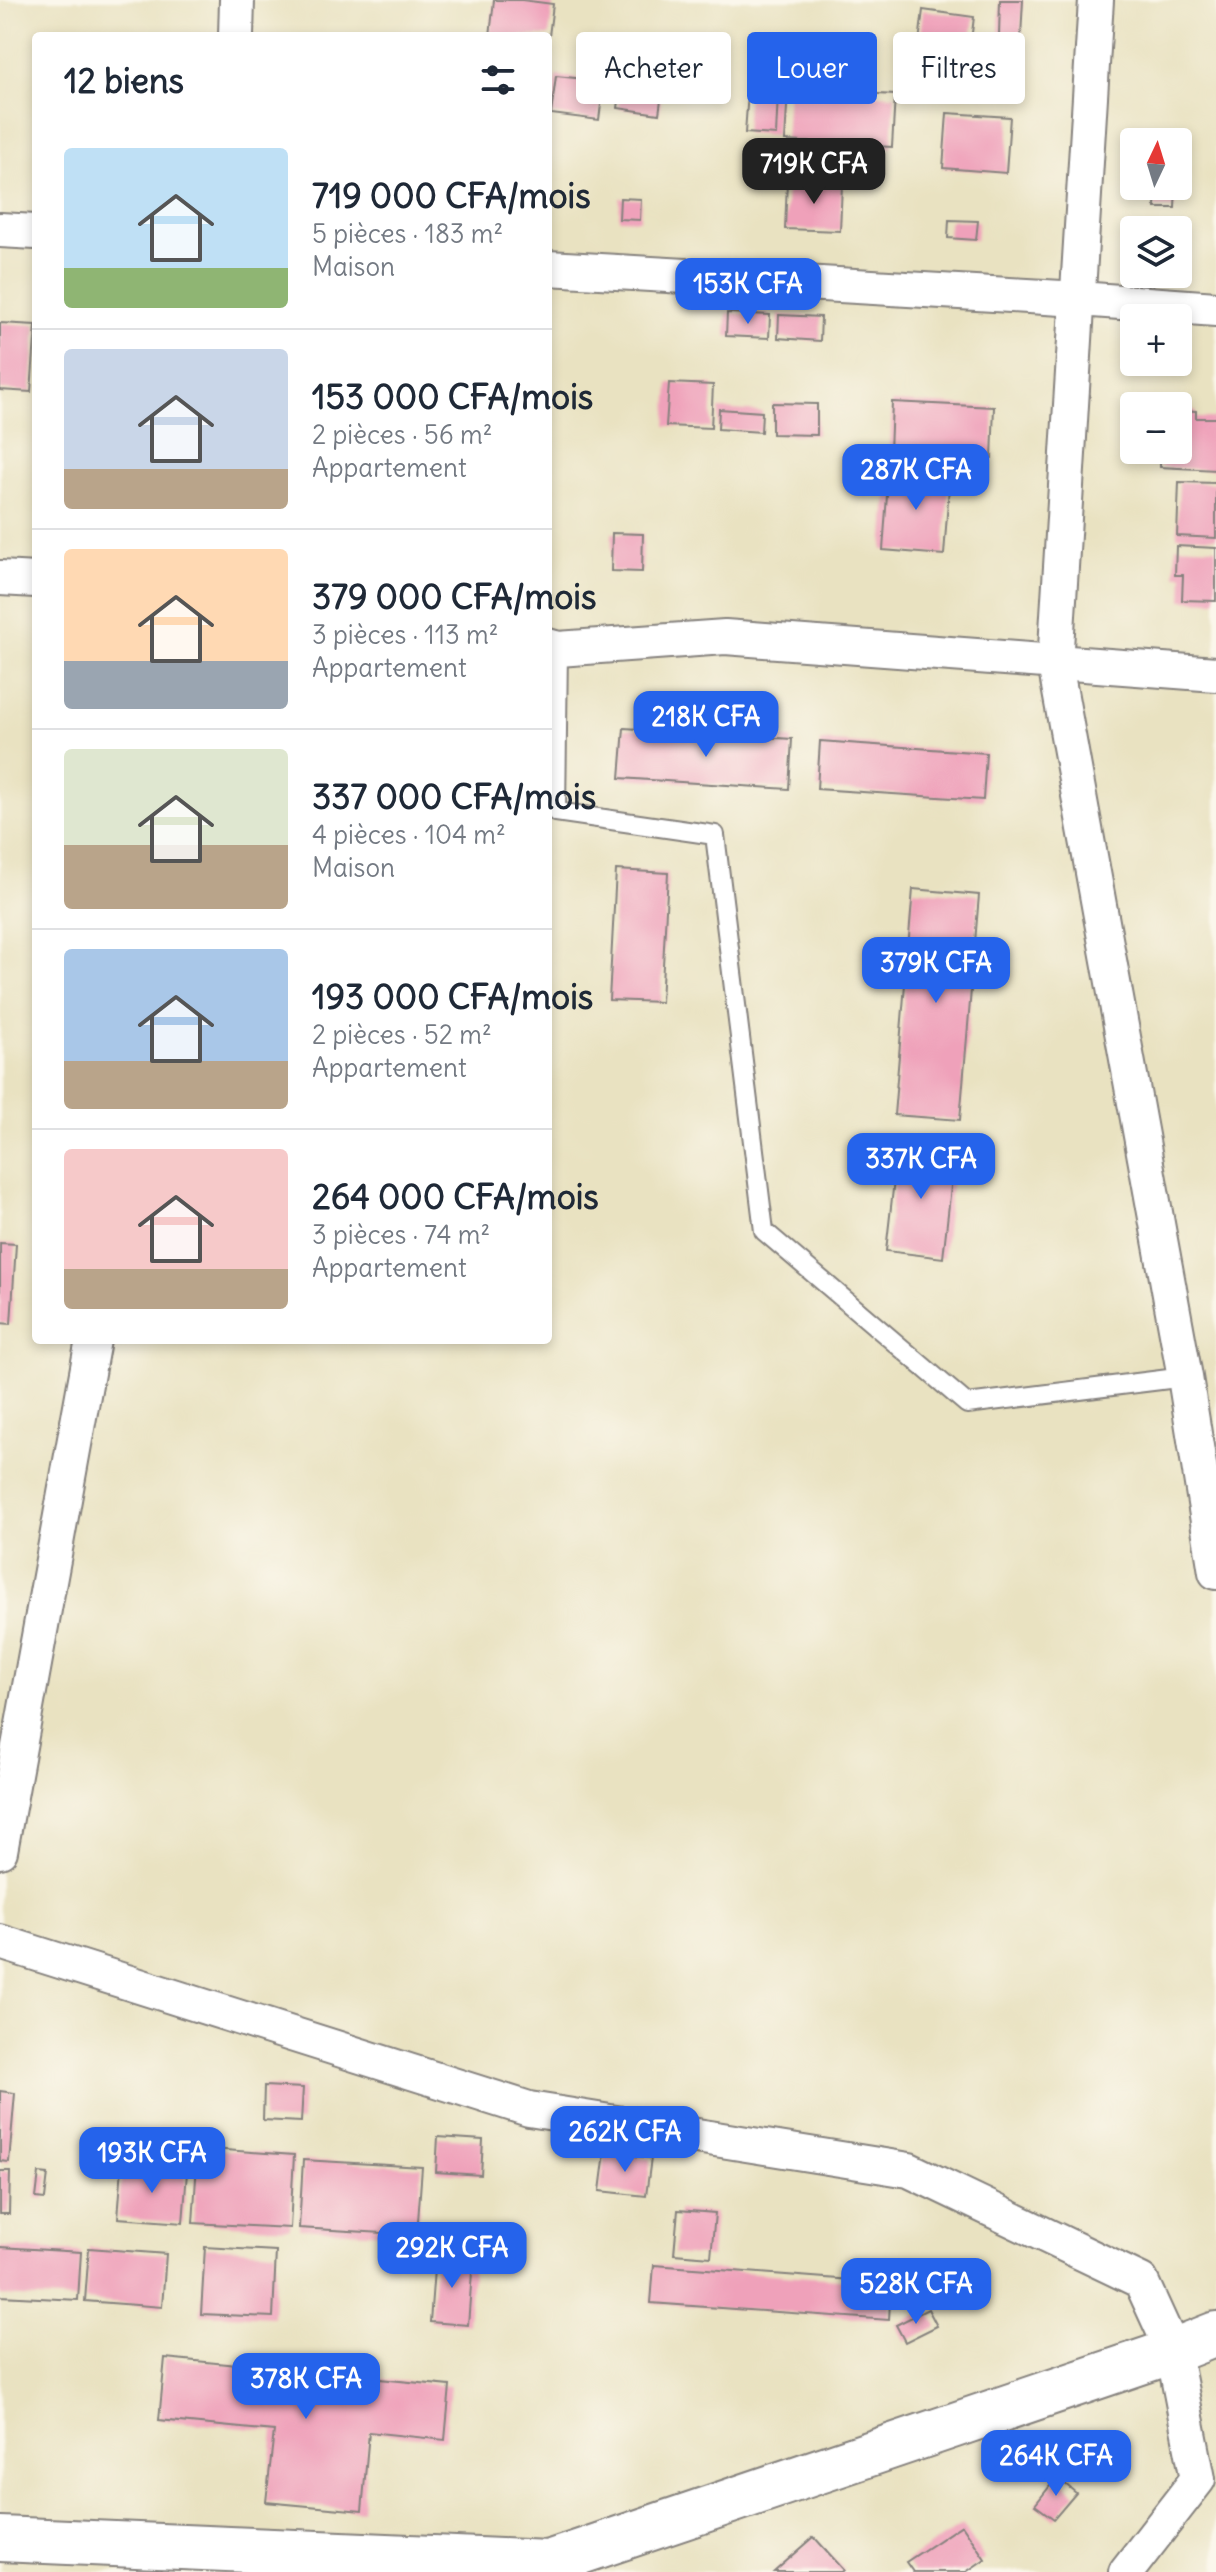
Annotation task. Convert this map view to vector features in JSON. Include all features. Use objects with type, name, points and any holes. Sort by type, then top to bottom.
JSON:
[{"type":"main road","points":[[0,2539],[552,2567],[1216,2334]]},
{"type":"street","points":[[236,32],[237,0]]},
{"type":"street","points":[[1096,0],[1055,664],[1185,1377],[1216,1572]]},
{"type":"street","points":[[0,230],[32,232]]},
{"type":"street","points":[[552,268],[1216,309]]},
{"type":"street","points":[[0,578],[32,580]]},
{"type":"street","points":[[553,647],[725,637],[1216,674]]},
{"type":"street","points":[[0,1851],[92,1344]]},
{"type":"street","points":[[0,1942],[529,2109],[909,2170],[1141,2281],[1173,2351],[1198,2479],[1126,2572]]},
{"type":"lane","points":[[553,647],[556,812],[715,835],[764,1231],[967,1404],[1185,1377]]},
{"type":"building","points":[[494,0],[553,4],[550,32],[490,32]]},
{"type":"building","points":[[1000,0],[1023,0],[1021,32],[999,32]]},
{"type":"building","points":[[923,10],[974,17],[972,32],[920,32]]},
{"type":"building","points":[[556,76],[576,78],[576,104],[601,104],[599,120],[552,114]]},
{"type":"building","points":[[877,94],[893,95],[892,147],[785,141],[787,104],[877,104]]},
{"type":"building","points":[[619,104],[660,104],[659,114],[618,108]]},
{"type":"building","points":[[747,104],[778,104],[776,135],[745,133]]},
{"type":"building","points":[[947,113],[1010,117],[1006,173],[943,168]]},
{"type":"building","points":[[787,182],[842,184],[840,231],[785,229]]},
{"type":"building","points":[[620,198],[641,199],[640,220],[619,219]]},
{"type":"building","points":[[1155,200],[1175,200],[1175,208],[1155,208]]},
{"type":"building","points":[[949,220],[978,221],[976,240],[948,238]]},
{"type":"building","points":[[727,313],[770,315],[769,338],[726,336]]},
{"type":"building","points":[[779,315],[821,317],[820,341],[778,338]]},
{"type":"building","points":[[0,323],[32,325],[31,392],[0,390]]},
{"type":"building","points":[[669,383],[713,385],[711,428],[666,426]]},
{"type":"building","points":[[892,402],[994,407],[992,458],[890,452]]},
{"type":"building","points":[[772,403],[817,404],[817,435],[772,434]]},
{"type":"building","points":[[719,409],[762,412],[761,432],[718,429]]},
{"type":"building","points":[[1192,411],[1196,411],[1196,418],[1216,418],[1216,470],[1160,467],[1160,464],[1192,464]]},
{"type":"building","points":[[889,468],[950,473],[944,555],[883,550]]},
{"type":"building","points":[[1179,482],[1216,483],[1216,538],[1177,536]]},
{"type":"building","points":[[612,533],[643,534],[642,572],[611,571]]},
{"type":"building","points":[[1176,546],[1216,548],[1216,601],[1182,600],[1183,575],[1175,575]]},
{"type":"building","points":[[624,728],[792,739],[789,789],[620,778]]},
{"type":"building","points":[[820,741],[986,753],[983,800],[817,789]]},
{"type":"building","points":[[616,870],[668,873],[661,1002],[609,1000]]},
{"type":"building","points":[[913,889],[979,895],[960,1120],[894,1115]]},
{"type":"building","points":[[898,1145],[955,1151],[943,1258],[886,1251]]},
{"type":"building","points":[[0,1243],[16,1244],[11,1324],[0,1323]]},
{"type":"building","points":[[264,2086],[303,2088],[301,2122],[263,2120]]},
{"type":"building","points":[[0,2091],[15,2093],[9,2162],[0,2161]]},
{"type":"building","points":[[438,2137],[483,2140],[481,2175],[436,2172]]},
{"type":"building","points":[[198,2148],[294,2155],[290,2228],[193,2223]]},
{"type":"building","points":[[605,2152],[651,2158],[646,2196],[600,2191]]},
{"type":"building","points":[[303,2160],[422,2167],[417,2235],[299,2228]]},
{"type":"building","points":[[122,2167],[187,2172],[183,2223],[118,2218]]},
{"type":"building","points":[[0,2171],[10,2171],[9,2214],[0,2214]]},
{"type":"building","points":[[39,2173],[48,2174],[45,2199],[36,2198]]},
{"type":"building","points":[[678,2210],[715,2213],[711,2257],[674,2254]]},
{"type":"building","points":[[0,2247],[81,2252],[78,2300],[0,2296]]},
{"type":"building","points":[[205,2247],[276,2251],[273,2317],[201,2314]]},
{"type":"building","points":[[89,2248],[166,2254],[162,2307],[85,2301]]},
{"type":"building","points":[[435,2256],[473,2259],[468,2325],[430,2322]]},
{"type":"building","points":[[654,2265],[891,2283],[889,2320],[651,2303]]},
{"type":"building","points":[[928,2309],[937,2326],[905,2342],[896,2325]]},
{"type":"building","points":[[165,2358],[450,2386],[445,2440],[369,2432],[362,2511],[266,2502],[274,2431],[159,2420]]},
{"type":"building","points":[[1057,2477],[1076,2493],[1054,2519],[1035,2505]]},
{"type":"building","points":[[962,2525],[985,2559],[966,2572],[913,2572],[906,2562]]},
{"type":"building","points":[[814,2537],[844,2570],[842,2572],[774,2572]]}]
